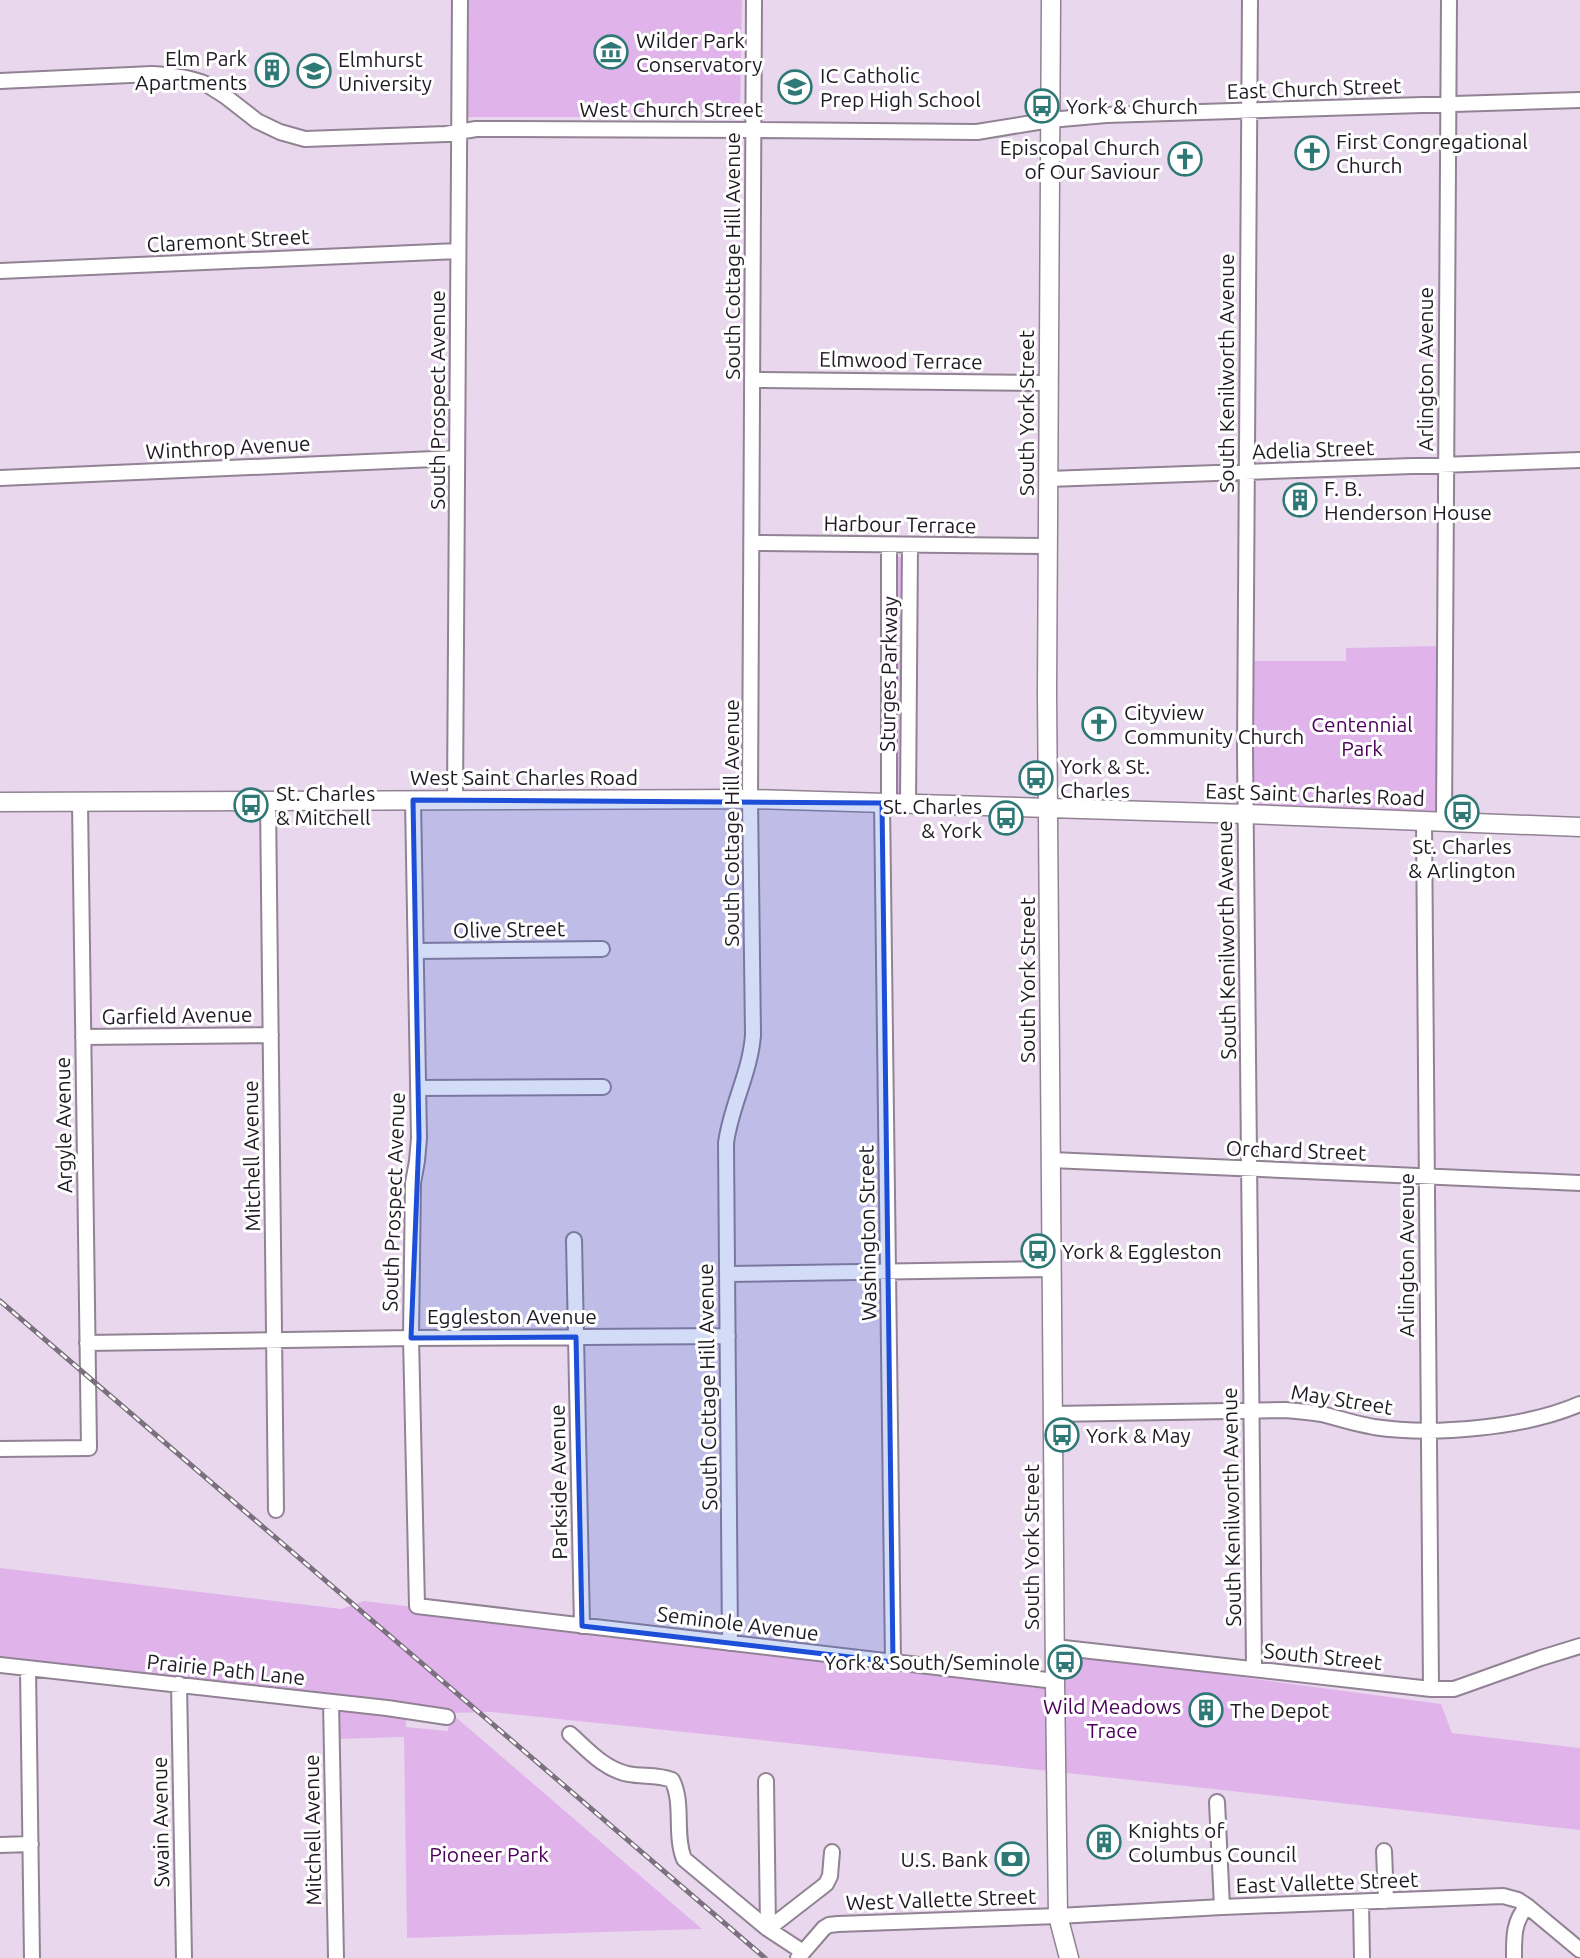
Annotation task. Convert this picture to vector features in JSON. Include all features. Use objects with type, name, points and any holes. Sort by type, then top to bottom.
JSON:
[{"type":"main road","name":"South York Street","points":[[1051,0],[1048,546],[1055,1681],[1059,1916],[1069,1958]]},
{"type":"main road","name":"West Saint Charles Road","points":[[0,802],[750,799],[1049,808]]},
{"type":"main road","name":"East Saint Charles Road","points":[[1049,808],[1580,827]]},
{"type":"street","name":"South Prospect Avenue","points":[[455,800],[460,0]]},
{"type":"street","name":"South Cottage Hill Avenue","points":[[730,1643],[726,1143],[732,1114],[750,1062],[752,1035],[750,799],[754,0]]},
{"type":"street","name":"South Kenilworth Avenue","points":[[1250,0],[1246,814],[1254,1669]]},
{"type":"street","name":"Arlington Avenue","points":[[1444,822],[1449,0]]},
{"type":"street","name":"West Church Street","points":[[0,81],[168,75],[197,80],[225,96],[257,121],[280,132],[305,139],[476,130],[976,132],[1050,120]]},
{"type":"street","name":"East Church Street","points":[[1050,120],[1106,115],[1580,100]]},
{"type":"street","name":"Claremont Street","points":[[0,271],[458,251]]},
{"type":"street","name":"Elmwood Terrace","points":[[752,380],[1049,383]]},
{"type":"street","name":"Winthrop Avenue","points":[[0,478],[457,458]]},
{"type":"street","name":"Adelia Street","points":[[1048,479],[1580,460]]},
{"type":"street","name":"Harbour Terrace","points":[[752,543],[1048,546]]},
{"type":"street","name":"Sturges Parkway","points":[[886,803],[889,545]]},
{"type":"street","name":"Sturges Parkway","points":[[908,804],[910,545]]},
{"type":"street","name":"South Prospect Avenue","points":[[413,800],[419,1138],[413,1184],[411,1338],[417,1606]]},
{"type":"street","name":"Mitchell Avenue","points":[[268,801],[276,1510]]},
{"type":"street","name":"Argyle Avenue","points":[[0,1449],[89,1448],[80,802]]},
{"type":"street","name":"Washington Street","points":[[886,803],[893,1662]]},
{"type":"street","name":"Arlington Avenue","points":[[1424,821],[1431,1689]]},
{"type":"street","name":"Olive Street","points":[[416,951],[602,949]]},
{"type":"street","name":"Garfield Avenue","points":[[83,1037],[271,1035]]},
{"type":"street","points":[[418,1088],[603,1087]]},
{"type":"street","name":"Orchard Street","points":[[1051,1160],[1580,1184]]},
{"type":"street","name":"Parkside Avenue","points":[[573,1240],[582,1626]]},
{"type":"street","points":[[727,1274],[1052,1269]]},
{"type":"street","name":"Eggleston Avenue","points":[[87,1343],[728,1336]]},
{"type":"street","name":"May Street","points":[[1053,1414],[1304,1411],[1376,1427],[1429,1430],[1505,1424],[1549,1416],[1580,1404]]},
{"type":"street","name":"Seminole Avenue","points":[[417,1606],[1055,1681]]},
{"type":"street","name":"South Street","points":[[1055,1647],[1431,1689],[1454,1689],[1580,1646]]},
{"type":"street","name":"Prairie Path Lane","points":[[0,1665],[447,1717]]},
{"type":"street","points":[[28,1668],[32,1958]]},
{"type":"street","name":"Swain Avenue","points":[[179,1684],[184,1958]]},
{"type":"street","name":"Mitchell Avenue","points":[[331,1702],[336,1958]]},
{"type":"street","points":[[570,1734],[610,1769],[630,1774],[662,1776],[672,1780],[677,1789],[680,1848],[684,1859],[801,1955]]},
{"type":"street","points":[[766,1781],[768,1929]]},
{"type":"street","points":[[1217,1802],[1222,1907]]},
{"type":"street","points":[[0,1845],[31,1844]]},
{"type":"street","points":[[1384,1851],[1386,1901]]},
{"type":"street","points":[[768,1929],[826,1884],[830,1876],[832,1852]]},
{"type":"street","name":"East Vallette Street","points":[[1059,1916],[1503,1896],[1527,1906],[1580,1950]]},
{"type":"street","points":[[1361,1902],[1362,1958]]},
{"type":"street","points":[[1514,1958],[1516,1924],[1527,1906]]},
{"type":"street","name":"West Vallette Street","points":[[801,1955],[818,1933],[829,1925],[1059,1916]]},
{"type":"highlighted area","points":[[413,800],[882,803],[893,1662],[582,1626],[576,1337],[411,1338],[419,1138]]},
{"type":"green space","points":[[465,0],[742,0],[740,117],[464,118]]},
{"type":"green space","points":[[894,557],[907,557],[905,794],[892,794]]},
{"type":"green space","name":"Centennial Park","points":[[1437,646],[1437,814],[1251,808],[1252,661],[1346,661],[1346,648]]},
{"type":"green space","name":"Wild Meadows Trace","points":[[0,1568],[341,1609],[364,1601],[1061,1686],[1061,1653],[1441,1704],[1452,1733],[1580,1748],[1580,1830],[627,1726],[491,1712],[451,1713],[702,1929],[407,1938],[404,1737],[337,1739],[338,1710],[342,1708],[404,1715],[406,1727],[448,1731],[450,1713],[0,1669]]},
{"type":"railway","points":[[0,1301],[765,1958]]},
{"type":"place","name":"Wilder Park Conservatory","points":[[611,52]]},
{"type":"place","name":"Elm Park Apartments","points":[[272,70]]},
{"type":"place","name":"Elmhurst University","points":[[314,71]]},
{"type":"place","name":"IC Catholic Prep High School","points":[[795,87]]},
{"type":"place","name":"York & Church","points":[[1042,106]]},
{"type":"place","name":"First Congregational Church","points":[[1312,153]]},
{"type":"place","name":"Episcopal Church of Our Saviour","points":[[1185,159]]},
{"type":"place","name":"F. B. Henderson House","points":[[1300,500]]},
{"type":"place","name":"Cityview Community Church","points":[[1099,724]]},
{"type":"place","name":"York & St. Charles","points":[[1036,778]]},
{"type":"place","name":"St. Charles & Mitchell","points":[[251,805]]},
{"type":"place","name":"St. Charles & Arlington","points":[[1462,812]]},
{"type":"place","name":"St. Charles & York","points":[[1006,818]]},
{"type":"place","name":"York & Eggleston","points":[[1038,1251]]},
{"type":"place","name":"York & May","points":[[1062,1435]]},
{"type":"place","name":"York & South/Seminole","points":[[1065,1662]]},
{"type":"place","name":"The Depot","points":[[1206,1710]]},
{"type":"place","name":"Knights of Columbus Council","points":[[1104,1842]]},
{"type":"place","name":"U.S. Bank","points":[[1012,1859]]},
{"type":"park label","name":"Pioneer Park","points":[[489,1854]]}]
